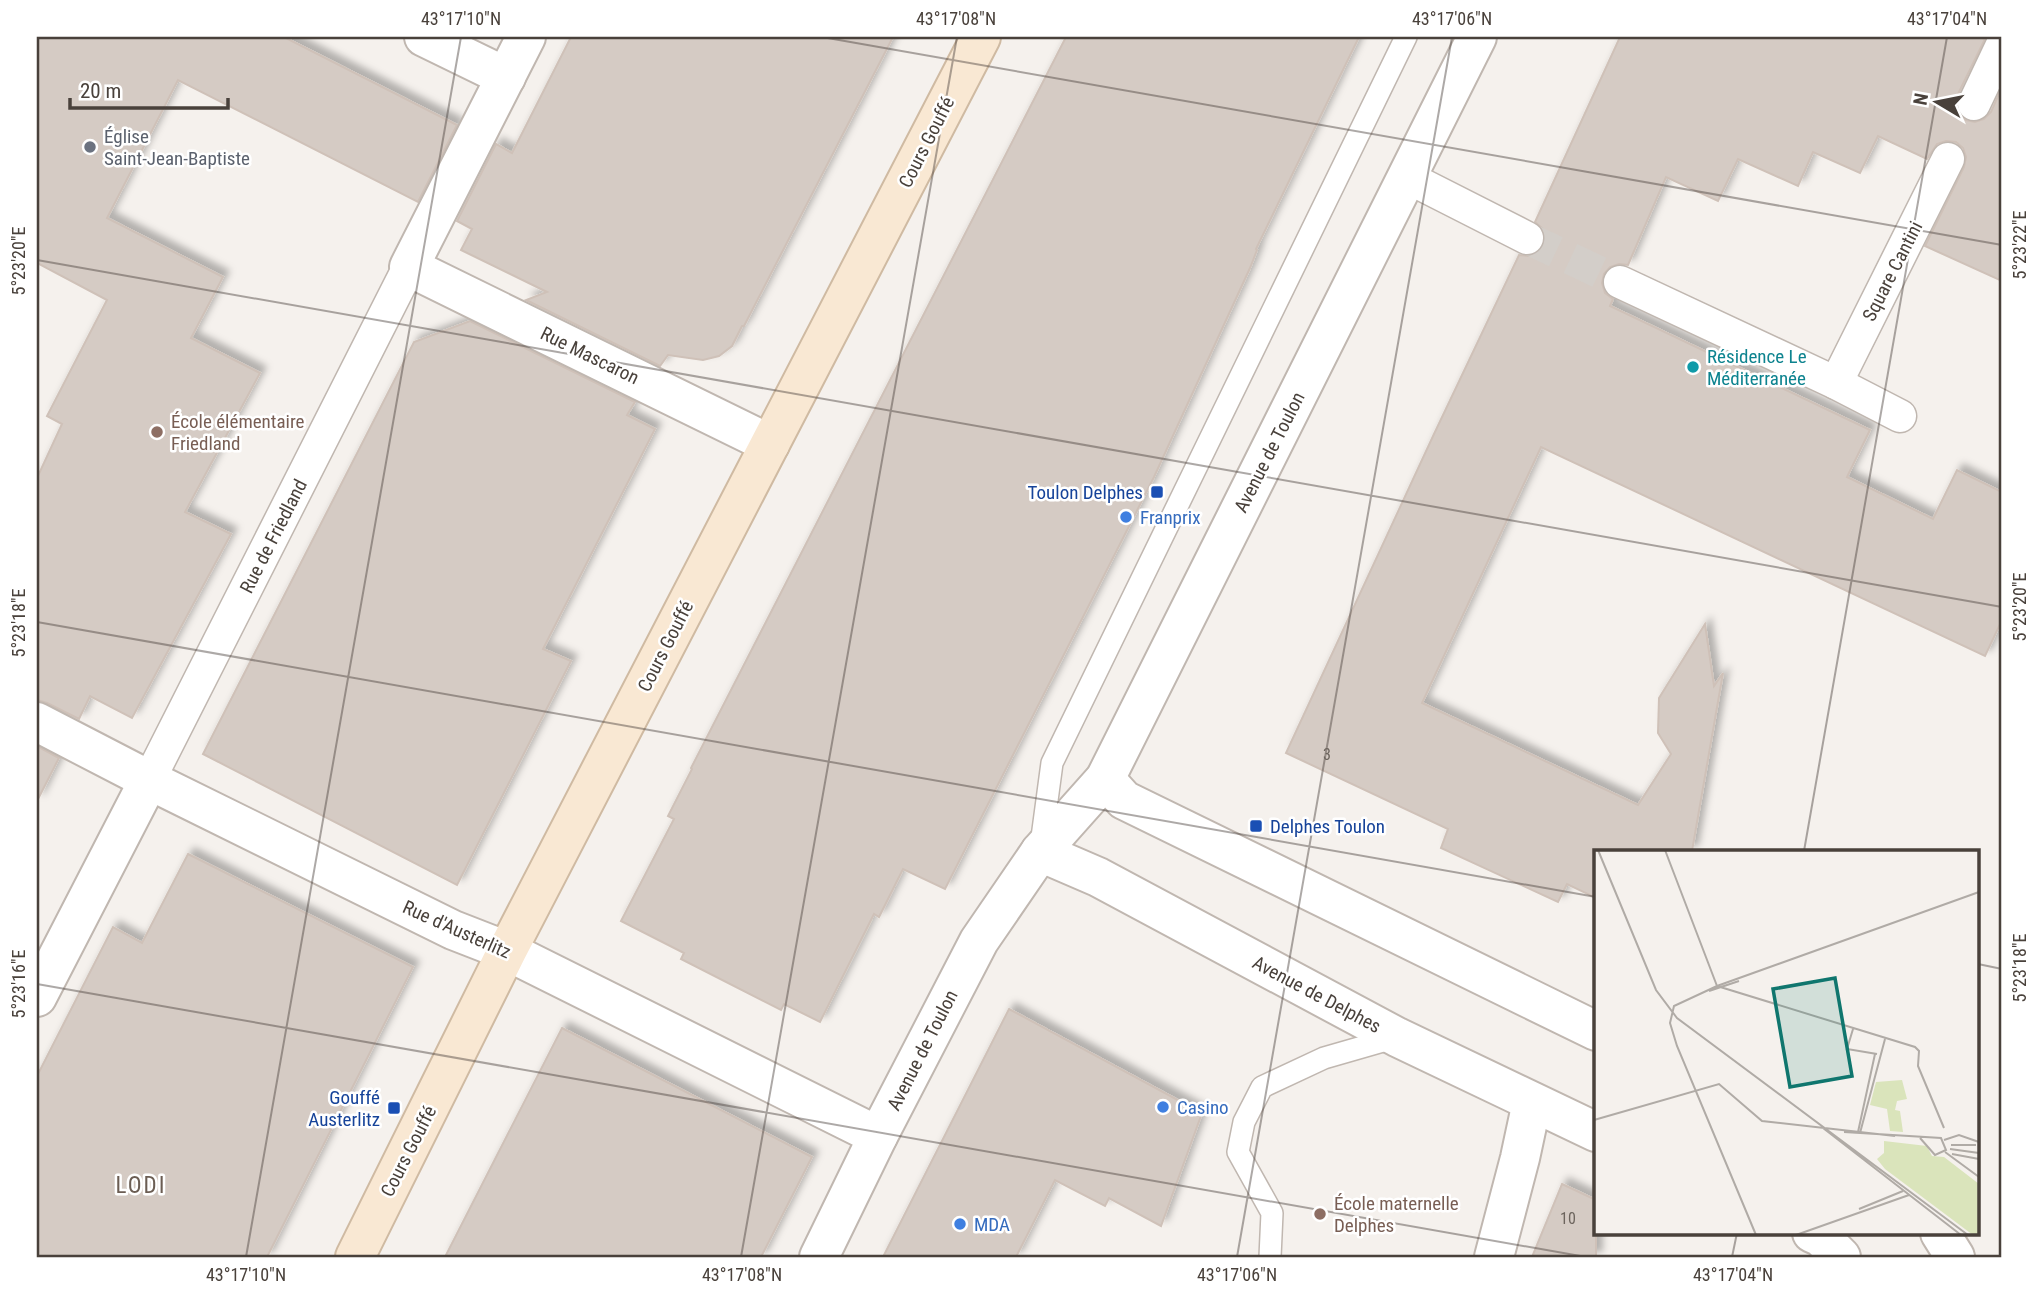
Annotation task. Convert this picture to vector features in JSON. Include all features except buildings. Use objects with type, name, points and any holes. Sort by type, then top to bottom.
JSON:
[{"type":"main road","name":"Cours Gouffé","points":[[355,1257],[507,951],[981,37]]},
{"type":"street","points":[[424,37],[506,77]]},
{"type":"street","name":"Rue de Friedland","points":[[37,997],[526,37]]},
{"type":"street","name":"Avenue de Toulon","points":[[819,1257],[979,941],[1040,852],[1105,779],[1477,37]]},
{"type":"street","points":[[1974,104],[2002,45]]},
{"type":"street","name":"Square Cantini","points":[[1836,383],[1948,159]]},
{"type":"street","points":[[1407,177],[1527,238]]},
{"type":"street","name":"Rue Mascaron","points":[[409,267],[770,444]]},
{"type":"street","points":[[1620,282],[1836,383],[1900,416]]},
{"type":"street","name":"Rue d'Austerlitz","points":[[37,722],[453,930],[507,951],[878,1136]]},
{"type":"street","points":[[1105,779],[1124,800],[1594,1030]]},
{"type":"street","name":"Avenue de Delphes","points":[[1040,852],[1098,877],[1397,1037],[1594,1131]]},
{"type":"street","points":[[1494,1257],[1532,1102]]},
{"type":"street","points":[[1814,1234],[1821,1237],[1841,1257]]},
{"type":"street","points":[[1941,1234],[1955,1257]]},
{"type":"lane","name":"Avenue de Toulon","points":[[1040,852],[1052,763],[1406,37]]},
{"type":"lane","points":[[1270,1257],[1272,1213],[1238,1152],[1244,1122],[1262,1087],[1324,1058],[1397,1037]]},
{"type":"tunnel","points":[[1527,238],[1620,282]]},
{"type":"place","name":"Église Saint-Jean-Baptiste","points":[[90,147]]},
{"type":"place","name":"Résidence Le Méditerranée","points":[[1693,367]]},
{"type":"place","name":"École élémentaire Friedland","points":[[157,432]]},
{"type":"place","name":"Toulon Delphes","points":[[1157,492]]},
{"type":"place","name":"Franprix","points":[[1126,517]]},
{"type":"place","name":"Delphes Toulon","points":[[1256,826]]},
{"type":"place","name":"Casino","points":[[1163,1107]]},
{"type":"place","name":"Gouffé Austerlitz","points":[[394,1108]]},
{"type":"place","name":"École maternelle Delphes","points":[[1320,1214]]},
{"type":"place","name":"MDA","points":[[960,1224]]},
{"type":"district","name":"LODI","points":[[141,1185]]}]
